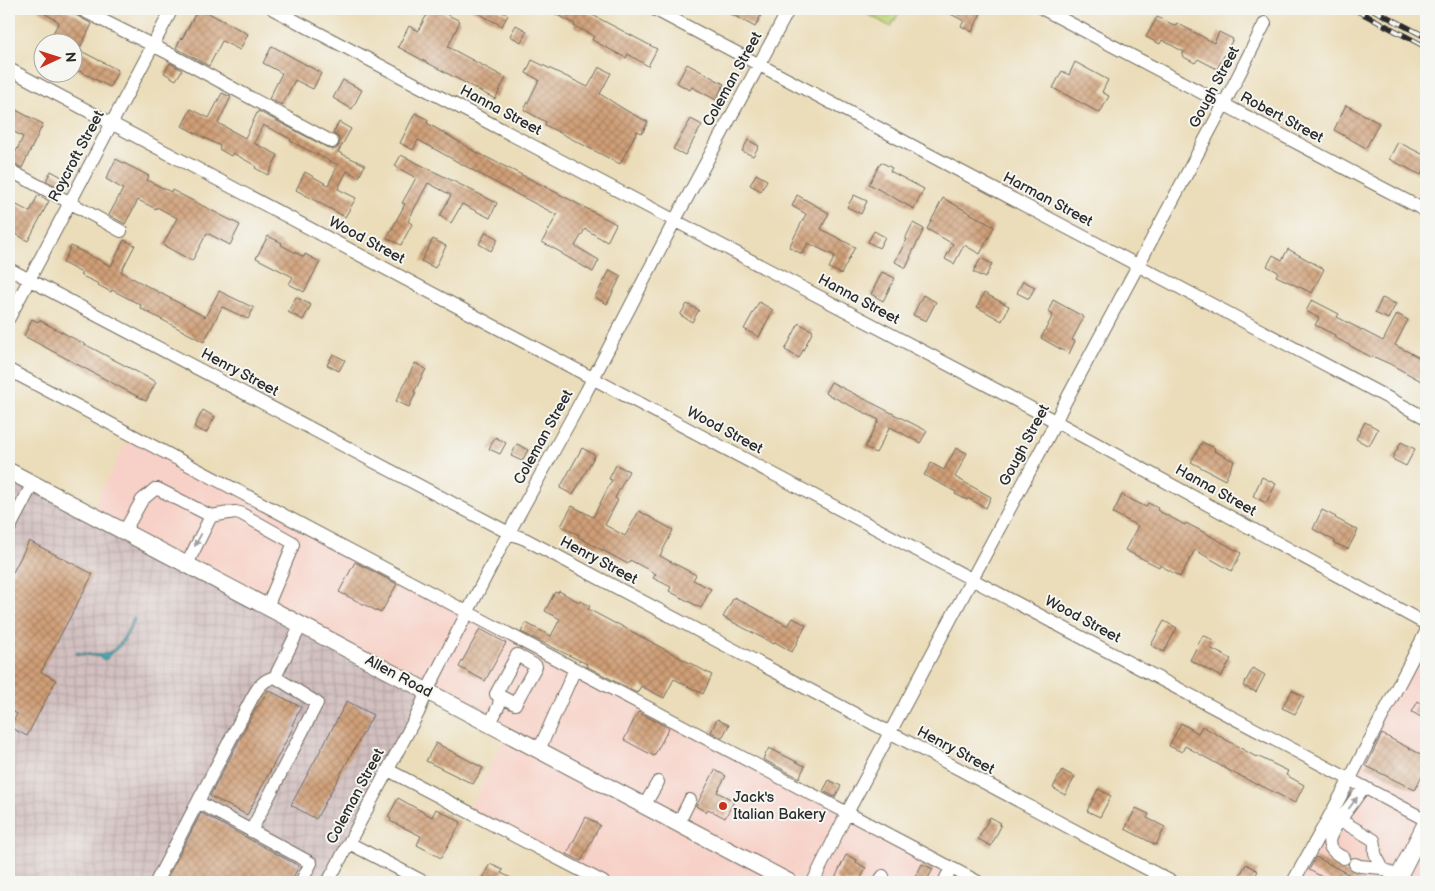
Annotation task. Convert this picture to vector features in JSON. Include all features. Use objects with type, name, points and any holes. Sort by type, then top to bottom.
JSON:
[{"type":"main road","name":"Allen Road","points":[[9,470],[678,824],[772,878],[789,882]]},
{"type":"main road","points":[[1400,881],[1426,821]]},
{"type":"street","points":[[80,9],[168,53],[332,142]]},
{"type":"street","name":"Roycroft Street","points":[[9,318],[172,9]]},
{"type":"street","name":"Hanna Street","points":[[273,9],[1055,421],[1426,624]]},
{"type":"street","name":"Harman Street","points":[[654,9],[1426,418]]},
{"type":"street","name":"Coleman Street","points":[[328,882],[418,713],[427,691],[509,533],[789,9]]},
{"type":"street","name":"Robert Street","points":[[1043,9],[1426,211]]},
{"type":"street","name":"Gough Street","points":[[813,882],[889,733],[1224,104],[1265,23]]},
{"type":"street","name":"Wood Street","points":[[9,69],[1364,786],[1426,821]]},
{"type":"street","points":[[9,170],[121,231]]},
{"type":"street","name":"Henry Street","points":[[9,269],[509,533],[525,539],[1172,882]]},
{"type":"street","points":[[9,370],[978,882]]},
{"type":"street","points":[[9,529],[33,483]]},
{"type":"street","points":[[124,532],[142,500],[153,490],[158,489],[211,516],[238,512],[293,544],[293,548],[267,607]]},
{"type":"street","points":[[186,564],[211,516]]},
{"type":"street","points":[[275,677],[301,625]]},
{"type":"street","points":[[1293,882],[1350,779],[1426,632]]},
{"type":"street","points":[[539,750],[575,670]]},
{"type":"street","points":[[156,882],[260,685],[268,679],[275,677],[317,702],[251,831]]},
{"type":"street","points":[[490,724],[499,704],[500,696]]},
{"type":"street","points":[[388,770],[603,882]]},
{"type":"street","points":[[644,806],[658,782]]},
{"type":"street","points":[[1364,786],[1330,836],[1329,845],[1332,851],[1349,861],[1360,866],[1382,868],[1400,881]]},
{"type":"street","points":[[678,824],[690,800]]},
{"type":"street","points":[[198,802],[311,863],[301,882]]},
{"type":"street","points":[[1340,820],[1374,840],[1376,844],[1375,853],[1382,868]]},
{"type":"street","points":[[349,843],[424,882]]},
{"type":"street","points":[[944,882],[951,868]]},
{"type":"shaded area","points":[[130,434],[978,882],[603,882],[468,811],[507,734],[90,513]]},
{"type":"shaded area","points":[[9,471],[427,691],[328,882],[9,882]]},
{"type":"shaded area","points":[[1426,632],[1426,882],[1293,882]]},
{"type":"green space","points":[[858,9],[901,9],[891,27]]},
{"type":"water","points":[[133,618],[135,619],[125,639],[107,659],[76,654],[77,652],[101,655],[114,649],[122,639]]},
{"type":"building","points":[[37,9],[65,9],[92,24],[82,44],[82,32],[54,32],[59,22]]},
{"type":"building","points":[[198,9],[248,34],[240,50],[222,41],[209,66],[176,48]]},
{"type":"building","points":[[430,9],[436,9],[460,21],[448,47],[506,78],[495,99],[398,47],[409,26],[418,31]]},
{"type":"building","points":[[470,9],[497,9],[508,15],[502,26]]},
{"type":"building","points":[[546,9],[581,9],[657,49],[648,66],[628,54],[626,58],[592,40],[594,36]]},
{"type":"building","points":[[722,9],[764,9],[755,27]]},
{"type":"building","points":[[941,9],[973,9],[981,13],[972,32],[961,26],[964,21]]},
{"type":"building","points":[[1157,17],[1176,26],[1177,23],[1214,43],[1219,32],[1233,39],[1217,69],[1198,59],[1195,63],[1182,56],[1184,52],[1162,40],[1160,44],[1146,37]]},
{"type":"building","points":[[516,25],[527,31],[521,42],[510,36]]},
{"type":"building","points":[[272,46],[321,73],[313,89],[295,80],[282,105],[269,99],[282,73],[263,63]]},
{"type":"building","points":[[82,52],[118,70],[110,87],[82,72]]},
{"type":"building","points":[[532,60],[588,87],[599,67],[611,73],[600,94],[648,122],[642,133],[637,131],[620,164],[545,125],[546,122],[524,110],[539,80],[526,73]]},
{"type":"building","points":[[1075,62],[1108,80],[1102,92],[1109,96],[1100,113],[1053,88],[1062,71],[1069,75]]},
{"type":"building","points":[[170,63],[182,70],[176,80],[164,73]]},
{"type":"building","points":[[687,64],[724,84],[716,100],[692,87],[690,90],[677,83]]},
{"type":"building","points":[[343,80],[362,90],[352,109],[333,98]]},
{"type":"building","points":[[222,93],[231,97],[218,123],[245,138],[258,111],[332,150],[336,149],[339,145],[339,138],[333,133],[339,122],[351,129],[338,152],[365,165],[359,177],[347,171],[338,189],[356,198],[345,217],[296,190],[305,172],[328,185],[338,165],[263,125],[254,143],[278,155],[268,175],[255,168],[256,166],[233,153],[231,156],[219,149],[220,146],[182,126],[191,109],[209,118]]},
{"type":"building","points":[[1346,105],[1379,123],[1366,148],[1334,130]]},
{"type":"building","points":[[12,108],[43,124],[22,168],[11,162],[23,137],[9,129],[9,113]]},
{"type":"building","points":[[415,113],[428,120],[427,123],[468,148],[616,224],[607,242],[585,229],[575,246],[599,260],[593,272],[542,242],[557,215],[418,140],[413,150],[400,143]]},
{"type":"building","points":[[691,119],[702,125],[685,155],[673,149]]},
{"type":"building","points":[[748,140],[759,146],[753,156],[742,151]]},
{"type":"building","points":[[1398,142],[1426,156],[1426,165],[1421,175],[1389,159]]},
{"type":"building","points":[[401,155],[497,203],[490,218],[462,204],[451,223],[440,216],[451,195],[428,183],[408,221],[412,224],[401,245],[387,238],[405,204],[402,203],[416,178],[395,166]]},
{"type":"building","points":[[116,159],[149,176],[147,180],[171,192],[172,190],[240,225],[230,245],[207,233],[192,261],[163,245],[177,218],[157,207],[156,209],[138,200],[125,224],[109,215],[123,189],[106,179]]},
{"type":"building","points":[[881,162],[892,168],[890,171],[924,189],[914,209],[869,184]]},
{"type":"building","points":[[51,171],[62,177],[57,186],[46,181]]},
{"type":"building","points":[[756,174],[767,180],[761,191],[750,185]]},
{"type":"building","points":[[38,195],[49,201],[28,241],[9,230],[9,201],[30,212]]},
{"type":"building","points":[[797,195],[829,213],[821,229],[855,247],[841,274],[829,268],[835,256],[808,243],[802,254],[789,247],[806,214],[792,206]]},
{"type":"building","points":[[854,195],[867,201],[861,214],[847,207]]},
{"type":"building","points":[[943,198],[994,227],[980,254],[964,245],[954,264],[945,259],[953,244],[927,229]]},
{"type":"building","points":[[913,223],[924,229],[906,268],[895,262]]},
{"type":"building","points":[[874,231],[885,237],[879,248],[868,242]]},
{"type":"building","points":[[486,232],[498,239],[491,251],[479,244]]},
{"type":"building","points":[[268,236],[304,257],[305,254],[320,262],[304,292],[289,284],[293,277],[256,258]]},
{"type":"building","points":[[433,239],[446,246],[435,268],[421,261]]},
{"type":"building","points":[[124,240],[135,245],[121,272],[205,317],[219,291],[254,308],[248,319],[222,307],[204,342],[140,308],[141,305],[112,290],[111,292],[80,275],[82,273],[63,263],[71,246],[111,266]]},
{"type":"building","points":[[1288,249],[1324,269],[1312,293],[1276,276],[1278,272],[1267,266],[1273,255],[1282,260]]},
{"type":"building","points":[[981,258],[992,264],[985,278],[973,272]]},
{"type":"building","points":[[610,270],[621,276],[607,304],[595,297]]},
{"type":"building","points":[[882,272],[895,278],[883,301],[871,294]]},
{"type":"building","points":[[1023,281],[1035,287],[1029,299],[1017,293]]},
{"type":"building","points":[[984,293],[1009,306],[1002,321],[977,307]]},
{"type":"building","points":[[923,295],[936,302],[926,321],[913,315]]},
{"type":"building","points":[[296,297],[311,305],[303,320],[288,312]]},
{"type":"building","points":[[1382,298],[1396,304],[1388,319],[1375,313]]},
{"type":"building","points":[[1053,300],[1084,317],[1072,340],[1075,341],[1069,354],[1041,338],[1053,315],[1048,312]]},
{"type":"building","points":[[1312,300],[1339,314],[1337,317],[1383,341],[1397,314],[1408,320],[1395,345],[1426,361],[1426,381],[1424,379],[1423,382],[1390,364],[1371,357],[1315,325],[1319,318],[1306,311]]},
{"type":"building","points":[[759,302],[773,310],[759,337],[744,329]]},
{"type":"building","points":[[687,304],[699,310],[692,322],[680,315]]},
{"type":"building","points":[[32,319],[38,322],[39,320],[156,382],[146,401],[24,336]]},
{"type":"building","points":[[799,323],[813,331],[799,358],[785,350]]},
{"type":"building","points":[[333,354],[345,360],[339,371],[327,365]]},
{"type":"building","points":[[415,363],[426,369],[414,392],[416,393],[409,407],[396,401]]},
{"type":"building","points":[[831,382],[927,431],[920,443],[890,427],[876,453],[865,447],[879,420],[825,393]]},
{"type":"building","points":[[203,410],[215,417],[206,433],[194,427]]},
{"type":"building","points":[[1365,422],[1378,429],[1369,446],[1356,439]]},
{"type":"building","points":[[495,437],[506,443],[500,454],[489,449]]},
{"type":"building","points":[[1202,442],[1215,448],[1214,451],[1234,461],[1225,480],[1191,462]]},
{"type":"building","points":[[1401,442],[1415,449],[1406,466],[1392,459]]},
{"type":"building","points":[[517,444],[528,450],[522,461],[511,456]]},
{"type":"building","points":[[582,448],[595,455],[573,495],[560,488]]},
{"type":"building","points":[[956,448],[967,453],[955,477],[991,497],[986,508],[968,498],[967,500],[955,494],[956,492],[924,475],[931,463],[944,470]]},
{"type":"building","points":[[616,465],[629,471],[615,498],[618,500],[605,525],[625,536],[639,511],[673,530],[660,556],[696,575],[693,580],[711,589],[701,608],[669,591],[671,587],[653,578],[656,574],[630,560],[628,564],[561,526],[572,506],[593,517],[612,480],[609,479]]},
{"type":"building","points":[[1262,477],[1276,484],[1266,503],[1253,496]]},
{"type":"building","points":[[1122,495],[1146,507],[1148,503],[1158,508],[1157,510],[1185,525],[1186,523],[1241,553],[1232,571],[1195,550],[1180,577],[1160,565],[1159,567],[1125,550],[1138,526],[1113,513]]},
{"type":"building","points":[[1322,510],[1358,530],[1348,549],[1334,543],[1335,541],[1313,529]]},
{"type":"building","points":[[29,541],[93,574],[41,672],[56,680],[27,736],[10,727],[17,714],[9,709],[9,580]]},
{"type":"building","points":[[355,562],[397,584],[381,613],[339,592]]},
{"type":"building","points":[[559,591],[590,606],[588,609],[712,675],[703,694],[674,679],[664,698],[641,686],[637,693],[586,666],[587,664],[521,632],[526,623],[551,636],[560,619],[545,611],[555,592],[558,593]]},
{"type":"building","points":[[734,597],[788,626],[793,618],[806,625],[792,652],[723,617]]},
{"type":"building","points":[[1164,621],[1177,628],[1164,652],[1151,645]]},
{"type":"building","points":[[480,629],[506,643],[485,681],[459,667]]},
{"type":"building","points":[[1203,635],[1213,640],[1210,648],[1231,659],[1221,677],[1190,660]]},
{"type":"building","points":[[1253,668],[1265,675],[1256,692],[1243,686]]},
{"type":"building","points":[[268,690],[301,707],[292,725],[294,726],[247,815],[210,796],[257,706]]},
{"type":"building","points":[[1292,690],[1304,697],[1295,714],[1282,708]]},
{"type":"building","points":[[347,701],[373,715],[316,819],[291,805]]},
{"type":"building","points":[[1418,701],[1426,706],[1426,720],[1412,712]]},
{"type":"building","points":[[638,712],[669,728],[654,756],[624,740]]},
{"type":"building","points":[[717,719],[729,725],[722,738],[711,732]]},
{"type":"building","points":[[1181,723],[1198,733],[1202,726],[1256,757],[1288,771],[1286,775],[1304,785],[1295,803],[1239,776],[1185,746],[1182,752],[1169,746]]},
{"type":"building","points":[[1382,734],[1426,757],[1426,768],[1415,790],[1366,766]]},
{"type":"building","points":[[436,743],[483,768],[473,784],[426,761]]},
{"type":"building","points":[[769,748],[805,766],[799,778],[763,759]]},
{"type":"building","points":[[715,770],[726,776],[717,792],[734,801],[725,818],[708,809],[706,812],[696,806]]},
{"type":"building","points":[[1062,770],[1075,777],[1065,795],[1053,788]]},
{"type":"building","points":[[829,780],[841,786],[835,797],[823,791]]},
{"type":"building","points":[[1098,789],[1111,796],[1100,817],[1087,811]]},
{"type":"building","points":[[398,798],[432,817],[436,809],[461,822],[441,858],[417,845],[421,836],[390,821],[391,819],[388,817]]},
{"type":"building","points":[[1136,808],[1149,814],[1147,818],[1165,827],[1156,845],[1125,829]]},
{"type":"building","points":[[201,813],[299,866],[291,882],[165,882]]},
{"type":"building","points":[[586,817],[600,825],[581,861],[567,854]]},
{"type":"building","points":[[990,817],[1001,823],[991,846],[978,839]]},
{"type":"building","points":[[846,855],[857,860],[856,862],[866,868],[859,882],[842,882],[837,880],[836,876]]},
{"type":"building","points":[[1316,857],[1363,882],[1332,882],[1309,870]]},
{"type":"building","points":[[490,864],[503,870],[501,873],[519,882],[480,882]]},
{"type":"building","points":[[922,864],[933,869],[926,882],[913,882]]},
{"type":"building","points":[[1246,864],[1258,871],[1252,882],[1236,882]]},
{"type":"railway","points":[[1354,9],[1426,47]]},
{"type":"railway","points":[[1372,9],[1426,37]]},
{"type":"place","name":"Jack's Italian Bakery","points":[[723,806]]}]
